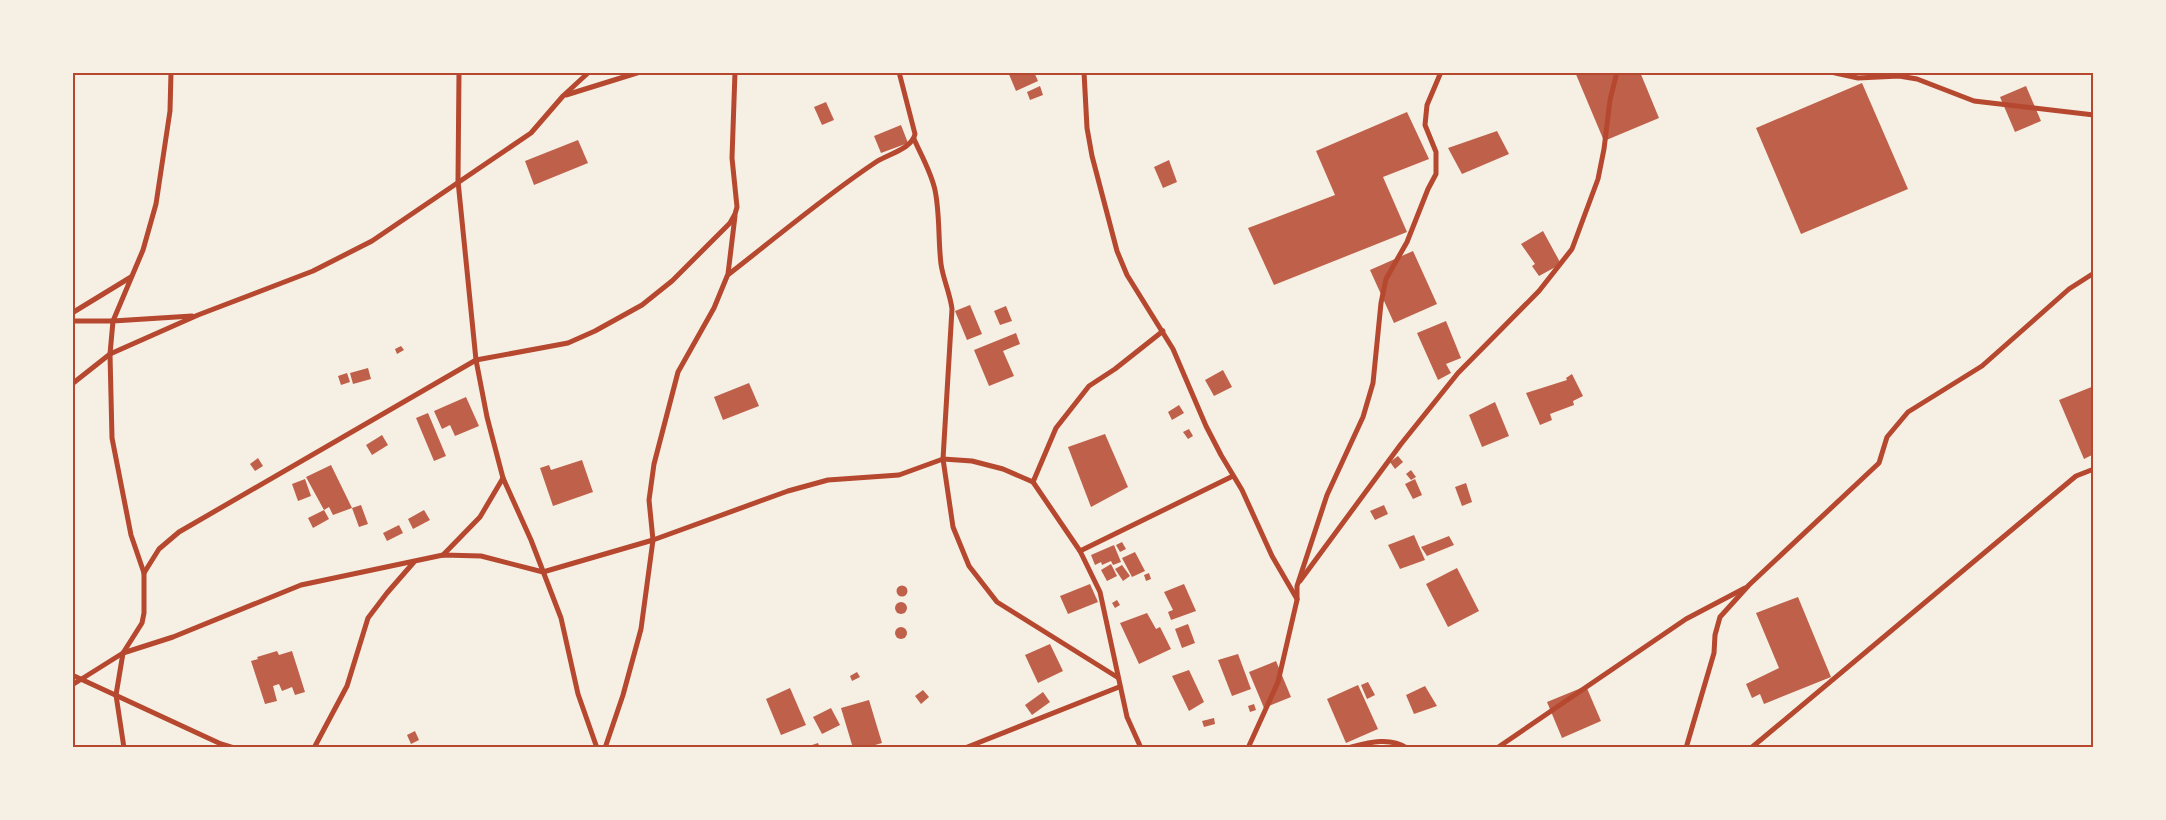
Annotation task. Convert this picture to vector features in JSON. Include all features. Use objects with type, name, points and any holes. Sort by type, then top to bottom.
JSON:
[{"type":"street","points":[[124,748],[116,695],[123,652],[142,623],[144,613],[144,573],[131,535],[112,438],[110,354],[113,321],[143,250],[156,204],[170,111],[171,72]]},
{"type":"street","points":[[458,72],[458,181],[476,360],[487,417],[502,478],[562,618],[578,694],[597,748]]},
{"type":"street","points":[[72,384],[110,354],[198,315],[313,271],[364,245],[531,132],[563,96],[589,72]]},
{"type":"street","points":[[563,96],[640,72]]},
{"type":"street","points":[[605,748],[623,695],[641,629],[653,540],[649,500],[654,464],[675,380],[714,308],[728,274],[737,207],[732,158],[735,72]]},
{"type":"street","points":[[899,72],[915,134],[914,139],[935,191],[940,232],[941,264],[950,292],[952,309],[943,459],[953,527],[969,566],[997,602],[1117,677]]},
{"type":"street","points":[[1084,72],[1087,128],[1094,165],[1117,251],[1127,275],[1174,349],[1206,426],[1272,556],[1297,600]]},
{"type":"street","points":[[1248,748],[1278,682],[1297,600],[1297,586],[1327,495],[1363,417],[1370,392],[1381,303],[1386,279],[1407,242],[1436,174],[1436,152],[1425,125],[1427,105],[1441,72]]},
{"type":"street","points":[[1297,586],[1401,444],[1458,373],[1540,291],[1572,249],[1598,179],[1610,100],[1617,72]]},
{"type":"street","points":[[1831,72],[1858,78],[1899,76],[1917,79],[1974,101],[2094,115]]},
{"type":"street","points":[[728,274],[877,161],[914,139]]},
{"type":"street","points":[[144,573],[159,549],[179,532],[476,360],[568,343],[596,331],[642,305],[672,281],[730,223],[735,214]]},
{"type":"street","points":[[1686,748],[1714,653],[1715,635],[1720,617],[1749,586],[1879,463],[1887,437],[1908,412],[1982,366],[2069,289],[2094,273]]},
{"type":"street","points":[[72,313],[132,278]]},
{"type":"street","points":[[72,321],[113,321],[198,315]]},
{"type":"street","points":[[1033,482],[1056,428],[1089,386],[1115,369],[1163,331]]},
{"type":"street","points":[[72,685],[80,678],[123,652],[222,619],[258,601],[301,585],[443,555],[481,556],[543,572],[653,540],[788,490],[828,480],[899,475],[943,459],[972,460],[1033,482],[1080,551],[1100,592],[1127,717],[1141,748]]},
{"type":"street","points":[[1751,748],[2076,476],[2094,469]]},
{"type":"street","points":[[1080,551],[1233,476]]},
{"type":"street","points":[[443,555],[480,517],[502,478]]},
{"type":"street","points":[[314,748],[347,686],[368,618],[387,592],[414,562]]},
{"type":"street","points":[[1497,748],[1686,619],[1749,586]]},
{"type":"street","points":[[72,674],[221,744],[234,748]]},
{"type":"street","points":[[965,748],[1120,687]]},
{"type":"street","points":[[1347,748],[1374,741],[1399,742],[1408,748]]},
{"type":"building","points":[[1008,72],[1034,72],[1038,81],[1016,91]]},
{"type":"building","points":[[1575,72],[1640,72],[1659,118],[1604,141]]},
{"type":"building","points":[[1862,83],[1908,189],[1801,234],[1756,128]]},
{"type":"building","points":[[1040,86],[1043,95],[1030,100],[1027,92]]},
{"type":"building","points":[[2026,86],[2041,121],[2015,132],[2000,97]]},
{"type":"building","points":[[826,102],[834,120],[822,125],[814,107]]},
{"type":"building","points":[[1407,112],[1429,159],[1383,177],[1407,232],[1274,285],[1248,228],[1335,195],[1316,151]]},
{"type":"building","points":[[901,125],[908,143],[881,153],[874,136]]},
{"type":"building","points":[[1497,131],[1509,154],[1462,174],[1448,148]]},
{"type":"building","points":[[578,140],[588,163],[534,185],[525,161]]},
{"type":"building","points":[[1169,160],[1177,182],[1163,188],[1154,167]]},
{"type":"building","points":[[1543,231],[1561,264],[1539,276],[1532,266],[1535,264],[1521,244]]},
{"type":"building","points":[[1413,251],[1437,304],[1394,323],[1370,270]]},
{"type":"building","points":[[970,305],[982,334],[967,340],[955,311]]},
{"type":"building","points":[[1006,306],[1012,321],[1000,325],[994,311]]},
{"type":"building","points":[[1446,321],[1461,358],[1446,364],[1451,373],[1438,380],[1417,333]]},
{"type":"building","points":[[1016,333],[1020,344],[1003,351],[1014,376],[989,386],[974,350]]},
{"type":"building","points":[[401,346],[404,350],[397,354],[395,349]]},
{"type":"building","points":[[368,368],[371,379],[353,384],[350,373]]},
{"type":"building","points":[[1223,370],[1232,387],[1214,396],[1205,380]]},
{"type":"building","points":[[347,373],[350,382],[341,385],[338,376]]},
{"type":"building","points":[[1572,374],[1583,396],[1573,401],[1574,405],[1550,414],[1552,420],[1540,425],[1526,393],[1567,380],[1566,378]]},
{"type":"building","points":[[749,383],[759,406],[723,420],[714,397]]},
{"type":"building","points":[[2094,386],[2094,454],[2084,459],[2059,400]]},
{"type":"building","points":[[466,397],[479,426],[455,436],[450,425],[442,429],[434,411]]},
{"type":"building","points":[[1495,402],[1509,436],[1482,447],[1469,415]]},
{"type":"building","points":[[1179,405],[1184,413],[1172,420],[1168,412]]},
{"type":"building","points":[[428,413],[446,456],[434,461],[416,418]]},
{"type":"building","points":[[1189,429],[1193,436],[1188,439],[1183,432]]},
{"type":"building","points":[[1105,434],[1128,487],[1091,507],[1068,447]]},
{"type":"building","points":[[382,435],[388,445],[372,455],[366,445]]},
{"type":"building","points":[[1398,456],[1403,462],[1395,469],[1390,462]]},
{"type":"building","points":[[258,458],[263,466],[255,471],[250,464]]},
{"type":"building","points":[[582,460],[593,492],[553,506],[540,468],[549,465],[551,470]]},
{"type":"building","points":[[331,465],[352,508],[333,515],[329,507],[324,510],[306,477]]},
{"type":"building","points":[[1411,470],[1416,477],[1411,480],[1406,474]]},
{"type":"building","points":[[305,479],[311,496],[298,501],[292,484]]},
{"type":"building","points":[[1415,479],[1422,495],[1413,499],[1405,484]]},
{"type":"building","points":[[1466,483],[1472,502],[1462,506],[1455,487]]},
{"type":"building","points":[[361,505],[368,524],[359,527],[352,508]]},
{"type":"building","points":[[1384,505],[1388,514],[1375,520],[1370,511]]},
{"type":"building","points":[[324,510],[329,519],[313,528],[308,518]]},
{"type":"building","points":[[424,510],[430,520],[413,529],[408,519]]},
{"type":"building","points":[[399,525],[403,533],[387,541],[383,533]]},
{"type":"building","points":[[1414,535],[1425,560],[1400,569],[1388,545]]},
{"type":"building","points":[[1449,536],[1454,545],[1427,556],[1421,547]]},
{"type":"building","points":[[1122,542],[1126,549],[1120,552],[1116,545]]},
{"type":"building","points":[[1114,545],[1121,562],[1113,565],[1111,561],[1102,565],[1101,562],[1095,565],[1091,555]]},
{"type":"building","points":[[1135,552],[1145,571],[1132,577],[1122,558]]},
{"type":"building","points":[[1111,564],[1117,576],[1107,581],[1101,570]]},
{"type":"building","points":[[1122,565],[1130,576],[1123,581],[1115,569]]},
{"type":"building","points":[[1457,568],[1479,611],[1448,627],[1426,584]]},
{"type":"building","points":[[1149,573],[1151,579],[1146,581],[1144,575]]},
{"type":"building","points":[[1090,584],[1098,602],[1068,614],[1060,596]]},
{"type":"building","points":[[1184,584],[1196,611],[1171,620],[1168,612],[1173,610],[1164,592]]},
{"type":"building","points":[[902,585],[908,591],[902,597],[896,591]]},
{"type":"building","points":[[1798,597],[1831,677],[1764,704],[1760,694],[1752,698],[1746,684],[1779,668],[1756,613]]},
{"type":"building","points":[[1117,600],[1120,605],[1115,608],[1112,603]]},
{"type":"building","points":[[899,602],[903,602],[907,608],[903,614],[899,614],[895,610],[895,606]]},
{"type":"building","points":[[1147,613],[1156,629],[1160,627],[1171,649],[1139,664],[1120,623]]},
{"type":"building","points":[[1188,624],[1195,643],[1182,648],[1175,629]]},
{"type":"building","points":[[899,627],[903,627],[907,633],[903,639],[899,639],[895,635],[895,631]]},
{"type":"building","points":[[1050,644],[1063,671],[1038,683],[1025,655]]},
{"type":"building","points":[[277,651],[279,655],[292,651],[305,692],[295,695],[292,687],[282,691],[279,684],[273,686],[277,701],[265,704],[251,661],[258,659],[257,657]]},
{"type":"building","points":[[1238,654],[1251,689],[1232,696],[1218,660]]},
{"type":"building","points":[[1276,661],[1291,697],[1264,708],[1249,672]]},
{"type":"building","points":[[1189,670],[1204,702],[1189,711],[1172,676]]},
{"type":"building","points":[[857,672],[860,677],[852,681],[850,676]]},
{"type":"building","points":[[1368,682],[1375,695],[1367,699],[1361,685]]},
{"type":"building","points":[[1358,685],[1378,729],[1346,743],[1327,699]]},
{"type":"building","points":[[1425,686],[1437,706],[1414,714],[1406,695]]},
{"type":"building","points":[[1586,686],[1601,721],[1562,738],[1547,702]]},
{"type":"building","points":[[790,688],[806,725],[781,735],[766,699]]},
{"type":"building","points":[[923,690],[929,697],[921,704],[915,696]]},
{"type":"building","points":[[1043,692],[1050,702],[1032,715],[1025,705]]},
{"type":"building","points":[[869,700],[882,743],[865,748],[853,748],[841,708]]},
{"type":"building","points":[[1254,704],[1256,710],[1250,712],[1248,706]]},
{"type":"building","points":[[831,708],[840,725],[822,734],[813,717]]},
{"type":"building","points":[[1214,718],[1215,724],[1204,727],[1202,721]]},
{"type":"building","points":[[415,731],[419,740],[411,744],[407,735]]},
{"type":"building","points":[[818,743],[820,748],[806,748],[806,747]]}]
